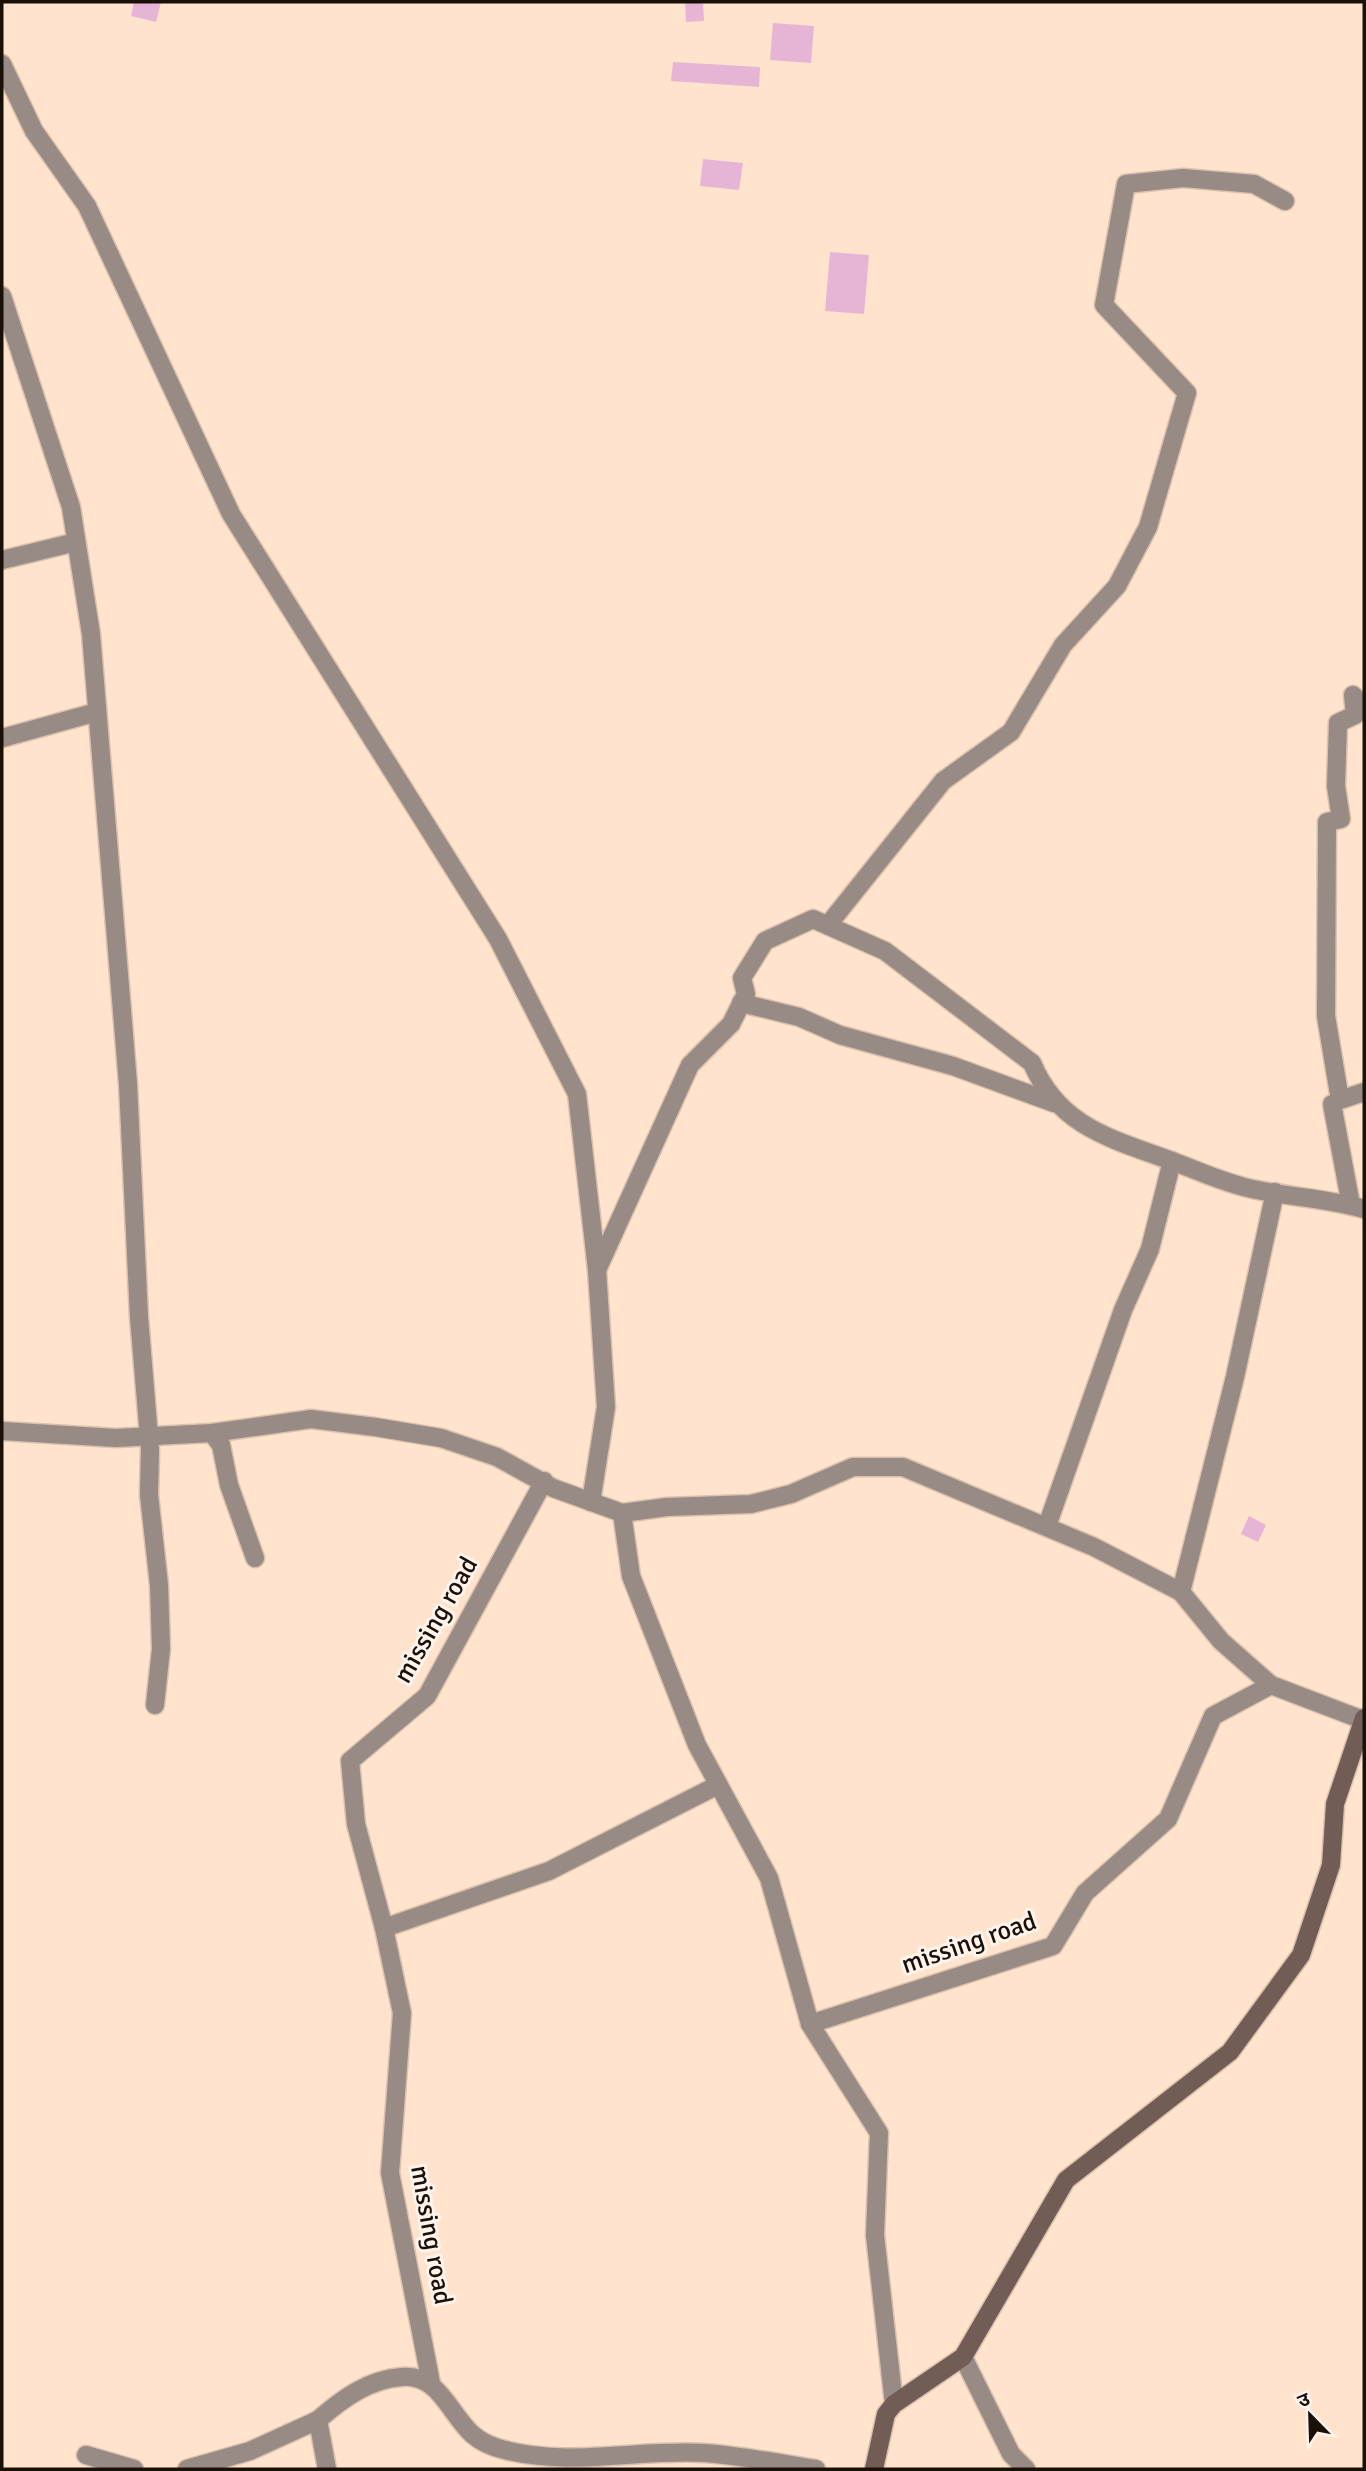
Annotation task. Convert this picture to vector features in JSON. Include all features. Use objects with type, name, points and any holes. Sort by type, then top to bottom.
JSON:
[{"type":"main road","points":[[874,2469],[886,2414],[894,2404],[963,2357],[1066,2180],[1230,2052],[1301,1955],[1331,1865],[1335,1804],[1364,1721]]},
{"type":"street","points":[[2,64],[34,131],[88,206],[231,514],[498,939],[577,1094],[597,1270],[606,1407],[591,1502]]},
{"type":"street","points":[[828,925],[943,781],[1011,732],[1063,645],[1116,586],[1148,527],[1186,393],[1104,305],[1125,184],[1183,178],[1255,184],[1285,201]]},
{"type":"street","points":[[2,296],[71,507],[91,634],[128,1084],[138,1303],[149,1437],[149,1494],[159,1585],[161,1649],[155,1705]]},
{"type":"street","points":[[2,559],[76,542]]},
{"type":"street","points":[[1364,707],[1353,695],[1355,715],[1338,723],[1336,786],[1341,819],[1327,822],[1324,947],[1326,1016],[1340,1100],[1364,1092]]},
{"type":"street","points":[[2,738],[97,712]]},
{"type":"street","points":[[597,1270],[690,1065],[731,1024],[746,994],[742,978],[765,942],[813,919],[885,951],[1032,1063],[1043,1090],[1057,1104],[1099,1134],[1247,1188],[1358,1207],[1332,1104]]},
{"type":"street","points":[[741,1003],[799,1017],[840,1035],[953,1066],[1057,1104]]},
{"type":"street","points":[[1047,1526],[1123,1310],[1150,1249],[1172,1161]]},
{"type":"street","points":[[1181,1592],[1235,1377],[1275,1192]]},
{"type":"street","points":[[2,1431],[94,1438],[149,1437],[212,1433],[311,1419],[375,1427],[441,1438],[497,1457],[553,1488],[622,1513],[667,1507],[751,1504],[790,1494],[853,1467],[903,1467],[1047,1526],[1181,1592],[1221,1641],[1271,1685],[1364,1721]]},
{"type":"street","points":[[212,1433],[221,1445],[229,1485],[255,1558]]},
{"type":"street","name":"missing road","points":[[432,2383],[390,2173],[402,2013],[384,1928],[356,1824],[349,1761],[427,1696],[544,1481]]},
{"type":"street","points":[[622,1513],[631,1576],[697,1745],[769,1878],[810,2024],[879,2133],[875,2235],[894,2404]]},
{"type":"street","name":"missing road","points":[[810,2024],[1053,1946],[1086,1893],[1168,1819],[1213,1716],[1271,1685]]},
{"type":"street","points":[[384,1928],[549,1871],[718,1785]]},
{"type":"street","points":[[963,2357],[1012,2454],[1026,2469]]},
{"type":"street","points":[[187,2469],[250,2451],[318,2420],[345,2397],[371,2385],[403,2376],[432,2383],[471,2434],[487,2446],[518,2454],[547,2459],[611,2454],[705,2453],[816,2469]]},
{"type":"street","points":[[318,2420],[327,2469]]},
{"type":"street","points":[[86,2455],[134,2469]]},
{"type":"building","points":[[134,2],[161,2],[156,22],[131,16]]},
{"type":"building","points":[[685,2],[703,2],[704,21],[686,22]]},
{"type":"building","points":[[773,23],[814,26],[811,63],[770,60]]},
{"type":"building","points":[[673,62],[760,67],[759,87],[671,81]]},
{"type":"building","points":[[703,159],[743,163],[739,190],[700,186]]},
{"type":"building","points":[[830,252],[869,255],[864,314],[825,311]]},
{"type":"building","points":[[1249,1516],[1266,1525],[1258,1542],[1241,1534]]}]
